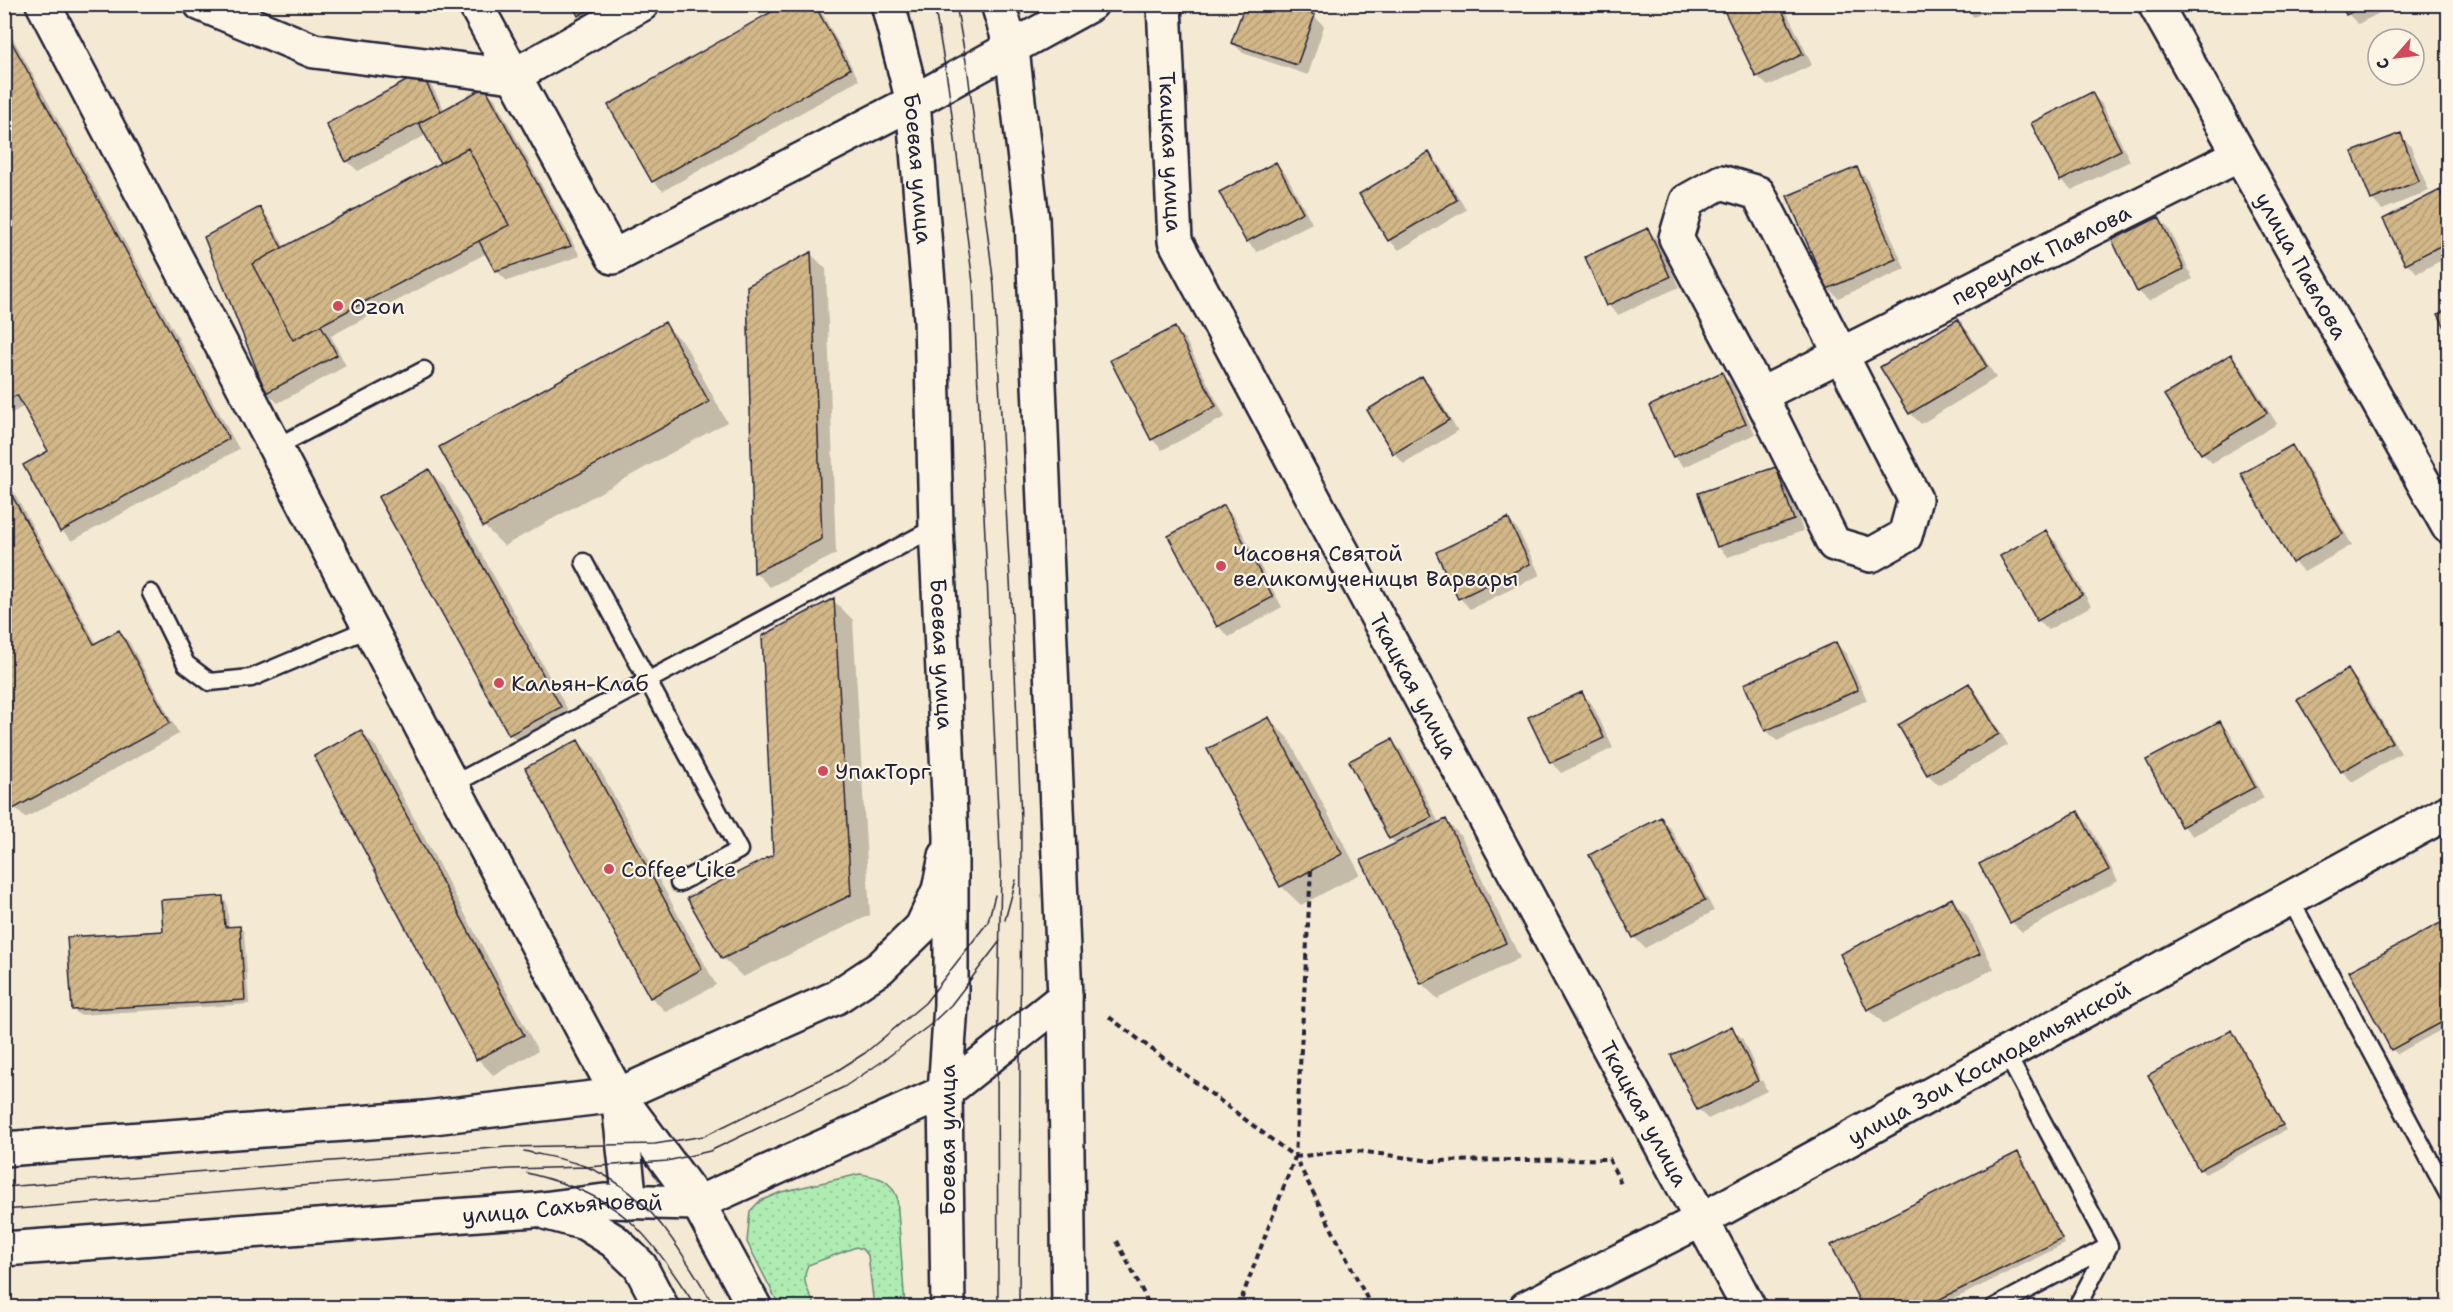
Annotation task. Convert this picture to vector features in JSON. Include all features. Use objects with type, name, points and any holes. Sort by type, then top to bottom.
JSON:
[{"type":"street","points":[[43,4],[452,784],[618,1095],[698,1203],[754,1308]]},
{"type":"street","points":[[201,4],[314,51],[513,76],[642,4]]},
{"type":"street","points":[[475,4],[613,256],[1012,50],[1091,4]]},
{"type":"street","name":"Боевая улица","points":[[888,4],[913,102],[931,319],[936,527],[951,836],[951,1005],[945,1092],[948,1308]]},
{"type":"street","points":[[998,4],[1012,50],[1032,219],[1065,997],[1069,1308]]},
{"type":"street","name":"Ткацкая улица","points":[[1164,4],[1175,241],[1749,1308]]},
{"type":"street","name":"улица Павлова","points":[[2155,4],[2448,526]]},
{"type":"street","name":"переулок Павлова","points":[[1760,396],[2239,155]]},
{"type":"street","points":[[1721,182],[1758,193],[1841,355],[1915,500],[1905,536],[1871,555],[1834,544],[1760,396],[1676,238],[1687,201],[1721,182]]},
{"type":"street","name":"улица Зои Космодемьянской","points":[[1526,1308],[1701,1220],[2448,812]]},
{"type":"street","points":[[4,1149],[425,1118],[618,1095],[835,998],[879,968],[922,927],[939,890],[951,836]]},
{"type":"street","name":"улица Сахьяновой","points":[[4,1249],[535,1210],[604,1201],[698,1203],[945,1092],[1065,997]]},
{"type":"street","points":[[618,1095],[630,1202]]},
{"type":"street","points":[[535,1210],[585,1223],[615,1241],[640,1266],[662,1308]]},
{"type":"lane","points":[[276,447],[424,370]]},
{"type":"lane","points":[[452,784],[936,527]]},
{"type":"lane","points":[[584,562],[739,850],[679,883]]},
{"type":"lane","points":[[151,593],[186,664],[210,682],[251,678],[370,628]]},
{"type":"lane","points":[[2290,899],[2448,1194]]},
{"type":"lane","points":[[2006,1053],[2109,1246]]},
{"type":"lane","points":[[1993,1308],[2109,1246]]},
{"type":"lane","points":[[2076,1308],[2109,1246]]},
{"type":"path","points":[[1238,1308],[1295,1157],[1311,870]]},
{"type":"path","points":[[1109,1017],[1295,1157],[1372,1308]]},
{"type":"path","points":[[1295,1157],[1351,1149],[1431,1161],[1609,1159],[1621,1184]]},
{"type":"path","points":[[1117,1240],[1150,1308]]},
{"type":"green space","points":[[860,1174],[887,1182],[897,1197],[905,1307],[874,1307],[868,1255],[856,1247],[808,1265],[805,1282],[816,1307],[780,1307],[747,1242],[750,1211],[760,1201],[781,1192]]},
{"type":"building","points":[[572,4],[599,4],[578,16]]},
{"type":"building","points":[[785,4],[814,4],[850,69],[652,182],[608,105]]},
{"type":"building","points":[[1245,4],[1284,4],[1315,15],[1297,65],[1231,43]]},
{"type":"building","points":[[1721,4],[1779,4],[1803,54],[1756,77]]},
{"type":"building","points":[[2341,4],[2367,4],[2346,15]]},
{"type":"building","points":[[4,28],[229,439],[60,532],[23,465],[48,451],[17,395],[4,402]]},
{"type":"building","points":[[421,73],[441,111],[346,162],[326,124]]},
{"type":"building","points":[[485,87],[571,246],[495,271],[479,241],[509,225],[468,148],[440,163],[419,123]]},
{"type":"building","points":[[2092,92],[2121,150],[2060,181],[2031,123]]},
{"type":"building","points":[[2401,133],[2419,181],[2371,200],[2352,152]]},
{"type":"building","points":[[468,148],[509,225],[293,340],[252,264]]},
{"type":"building","points":[[1429,152],[1457,200],[1388,241],[1359,194]]},
{"type":"building","points":[[1276,162],[1303,212],[1246,242],[1219,192]]},
{"type":"building","points":[[1857,167],[1896,259],[1827,289],[1787,196]]},
{"type":"building","points":[[2440,190],[2448,207],[2448,242],[2405,264],[2383,219]]},
{"type":"building","points":[[260,207],[282,248],[252,264],[293,340],[321,325],[337,355],[266,393],[204,237]]},
{"type":"building","points":[[2159,217],[2184,269],[2137,292],[2112,240]]},
{"type":"building","points":[[1648,228],[1670,277],[1606,306],[1585,257]]},
{"type":"building","points":[[811,252],[822,539],[754,573],[747,286]]},
{"type":"building","points":[[2448,308],[2448,333],[2438,314]]},
{"type":"building","points":[[1958,319],[1987,367],[1909,414],[1880,367]]},
{"type":"building","points":[[665,322],[709,402],[483,527],[439,447]]},
{"type":"building","points":[[1175,327],[1216,406],[1151,440],[1110,360]]},
{"type":"building","points":[[2231,354],[2267,413],[2201,454],[2164,395]]},
{"type":"building","points":[[1722,372],[1746,424],[1673,457],[1649,406]]},
{"type":"building","points":[[1422,376],[1449,420],[1393,454],[1367,410]]},
{"type":"building","points":[[2292,445],[2343,534],[2292,563],[2241,474]]},
{"type":"building","points":[[1776,467],[1794,520],[1717,547],[1698,493]]},
{"type":"building","points":[[429,469],[561,707],[509,735],[378,497]]},
{"type":"building","points":[[4,481],[94,644],[119,630],[170,723],[13,809],[4,793]]},
{"type":"building","name":"Часовня Святой великомученицы Варвары","points":[[1224,505],[1273,597],[1217,627],[1168,536]]},
{"type":"building","points":[[1508,518],[1530,564],[1458,599],[1436,552]]},
{"type":"building","points":[[2046,530],[2082,595],[2037,621],[2000,556]]},
{"type":"building","points":[[834,598],[851,895],[722,959],[687,898],[773,855],[762,636]]},
{"type":"building","points":[[1836,642],[1858,690],[1765,731],[1744,684]]},
{"type":"building","points":[[2348,669],[2392,742],[2341,772],[2297,700]]},
{"type":"building","points":[[1969,683],[1999,734],[1927,775],[1898,725]]},
{"type":"building","points":[[1582,692],[1604,738],[1550,763],[1528,717]]},
{"type":"building","points":[[1269,717],[1342,854],[1280,887],[1207,749]]},
{"type":"building","points":[[2220,721],[2255,787],[2181,827],[2146,760]]},
{"type":"building","points":[[361,730],[524,1035],[476,1060],[314,756]]},
{"type":"building","points":[[1392,739],[1432,817],[1389,839],[1349,761]]},
{"type":"building","points":[[578,740],[702,969],[650,998],[525,768]]},
{"type":"building","points":[[2078,811],[2109,870],[2010,923],[1979,864]]},
{"type":"building","points":[[1661,817],[1705,900],[1633,938],[1589,855]]},
{"type":"building","points":[[1446,819],[1506,943],[1421,984],[1361,860]]},
{"type":"building","points":[[223,896],[225,927],[240,926],[245,1000],[72,1010],[67,937],[163,931],[161,900]]},
{"type":"building","points":[[1952,898],[1980,954],[1867,1010],[1840,954]]},
{"type":"building","points":[[2448,919],[2448,1019],[2391,1050],[2349,971]]},
{"type":"building","points":[[1732,1026],[1758,1081],[1697,1110],[1671,1055]]},
{"type":"building","points":[[2232,1030],[2283,1125],[2199,1170],[2148,1075]]},
{"type":"building","points":[[2018,1152],[2062,1239],[1922,1308],[1863,1308],[1831,1245]]},
{"type":"tram line","points":[[934,4],[948,84],[973,283],[1001,874],[997,1052],[998,1308]]},
{"type":"tram line","points":[[956,4],[968,73],[994,286],[1015,672],[1021,820],[1019,1308]]},
{"type":"tram line","points":[[1005,920],[1016,880]]},
{"type":"tram line","points":[[4,1187],[507,1147],[655,1144],[704,1136],[835,1072],[865,1053],[925,1003],[988,922],[995,895]]},
{"type":"tram line","points":[[4,1210],[510,1169],[587,1167],[667,1161],[710,1151],[844,1087],[880,1063],[930,1025],[951,1005],[1000,941]]},
{"type":"tram line","points":[[524,1151],[587,1167],[610,1178],[630,1192],[647,1208],[677,1246],[716,1308]]},
{"type":"tram line","points":[[527,1173],[560,1182],[587,1193],[609,1205],[628,1220],[662,1257],[697,1308]]},
{"type":"place","name":"Ozon","points":[[338,306]]},
{"type":"place","name":"Часовня Святой великомученицы Варвары","points":[[1221,566]]},
{"type":"place","name":"Кальян-Клаб","points":[[499,683]]},
{"type":"place","name":"УпакТорг","points":[[823,771]]},
{"type":"place","name":"Coffee Like","points":[[609,869]]}]
